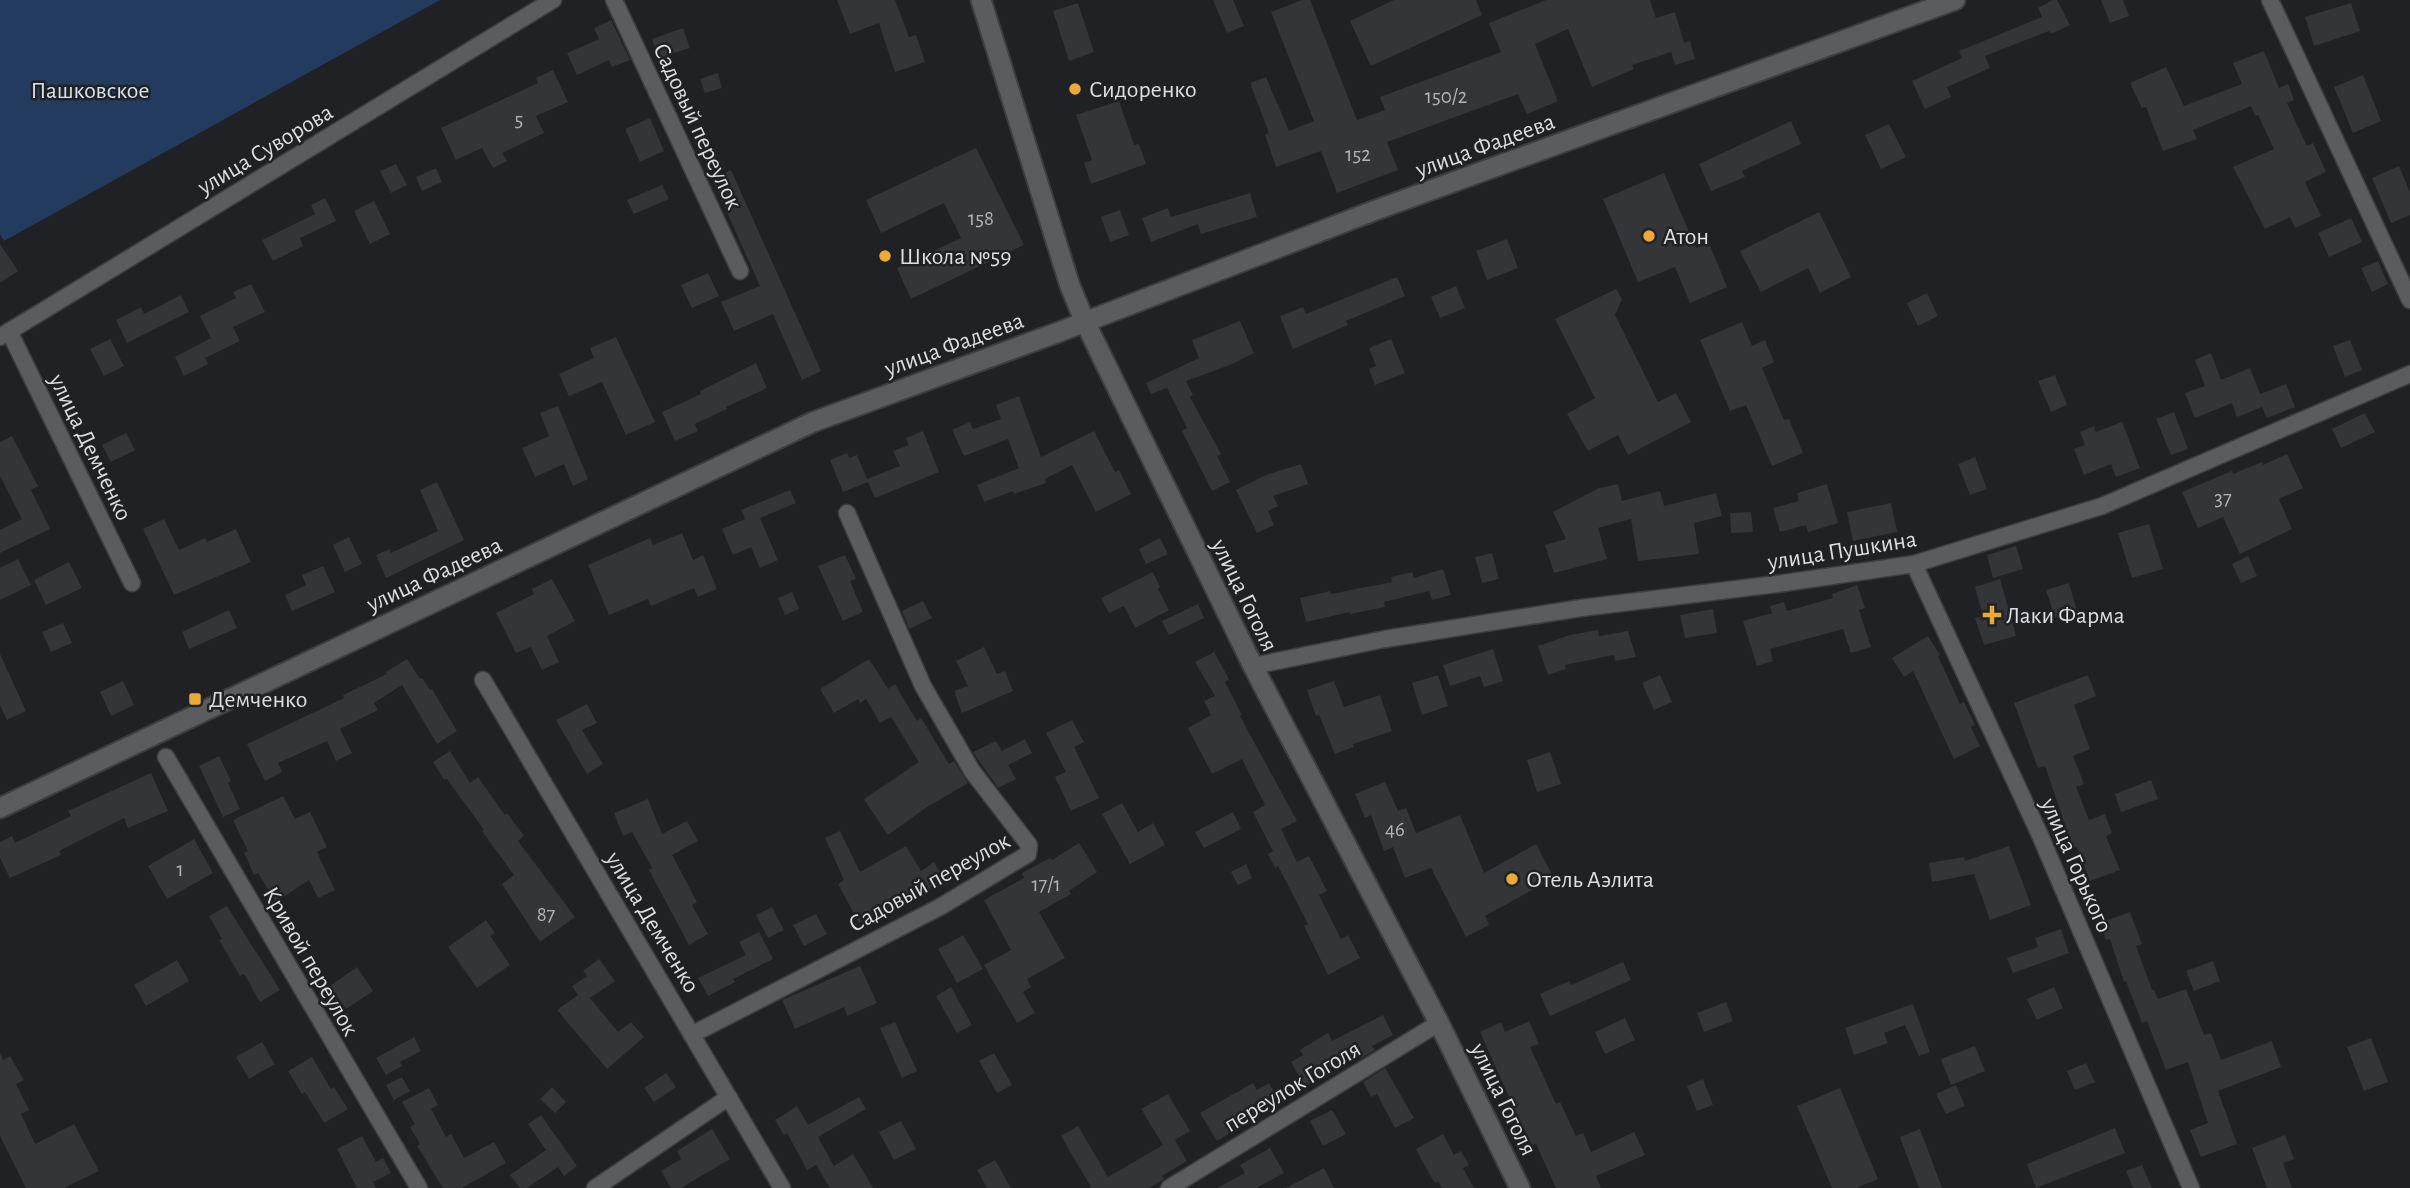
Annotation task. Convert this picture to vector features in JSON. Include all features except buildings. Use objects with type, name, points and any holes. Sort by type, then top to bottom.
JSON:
[{"type":"main road","name":"улица Гоголя","points":[[981,0],[1070,286],[1085,322],[1253,666],[1439,1023],[1520,1188]]},
{"type":"main road","name":"улица Фадеева","points":[[0,808],[813,422],[1388,206],[1955,0]]},
{"type":"street","name":"улица Суворова","points":[[5,334],[553,0]]},
{"type":"street","name":"Садовый переулок","points":[[614,0],[740,271]]},
{"type":"street","points":[[2270,0],[2410,300]]},
{"type":"street","name":"улица Демченко","points":[[5,334],[132,583]]},
{"type":"street","name":"улица Пушкина","points":[[1253,666],[1385,639],[1581,608],[1914,564],[2102,506],[2410,374]]},
{"type":"street","name":"Садовый переулок","points":[[693,1034],[940,907],[1028,854],[1029,845],[972,771],[923,686],[847,513]]},
{"type":"street","name":"улица Горького","points":[[1914,564],[2039,833],[2191,1188]]},
{"type":"street","name":"улица Демченко","points":[[483,680],[782,1188]]},
{"type":"street","name":"Кривой переулок","points":[[166,757],[419,1188]]},
{"type":"street","name":"переулок Гоголя","points":[[1169,1188],[1439,1023]]},
{"type":"street","points":[[595,1188],[729,1097]]},
{"type":"green space","name":"Пашковское","points":[[0,0],[440,0],[4,241],[0,234]]},
{"type":"place","name":"Сидоренко","points":[[1075,89]]},
{"type":"place","name":"Атон","points":[[1649,236]]},
{"type":"place","name":"Школа №59","points":[[885,256]]},
{"type":"place","name":"Лаки Фарма","points":[[1992,615]]},
{"type":"place","name":"Демченко","points":[[195,699]]},
{"type":"place","name":"Отель Аэлита","points":[[1512,879]]}]
